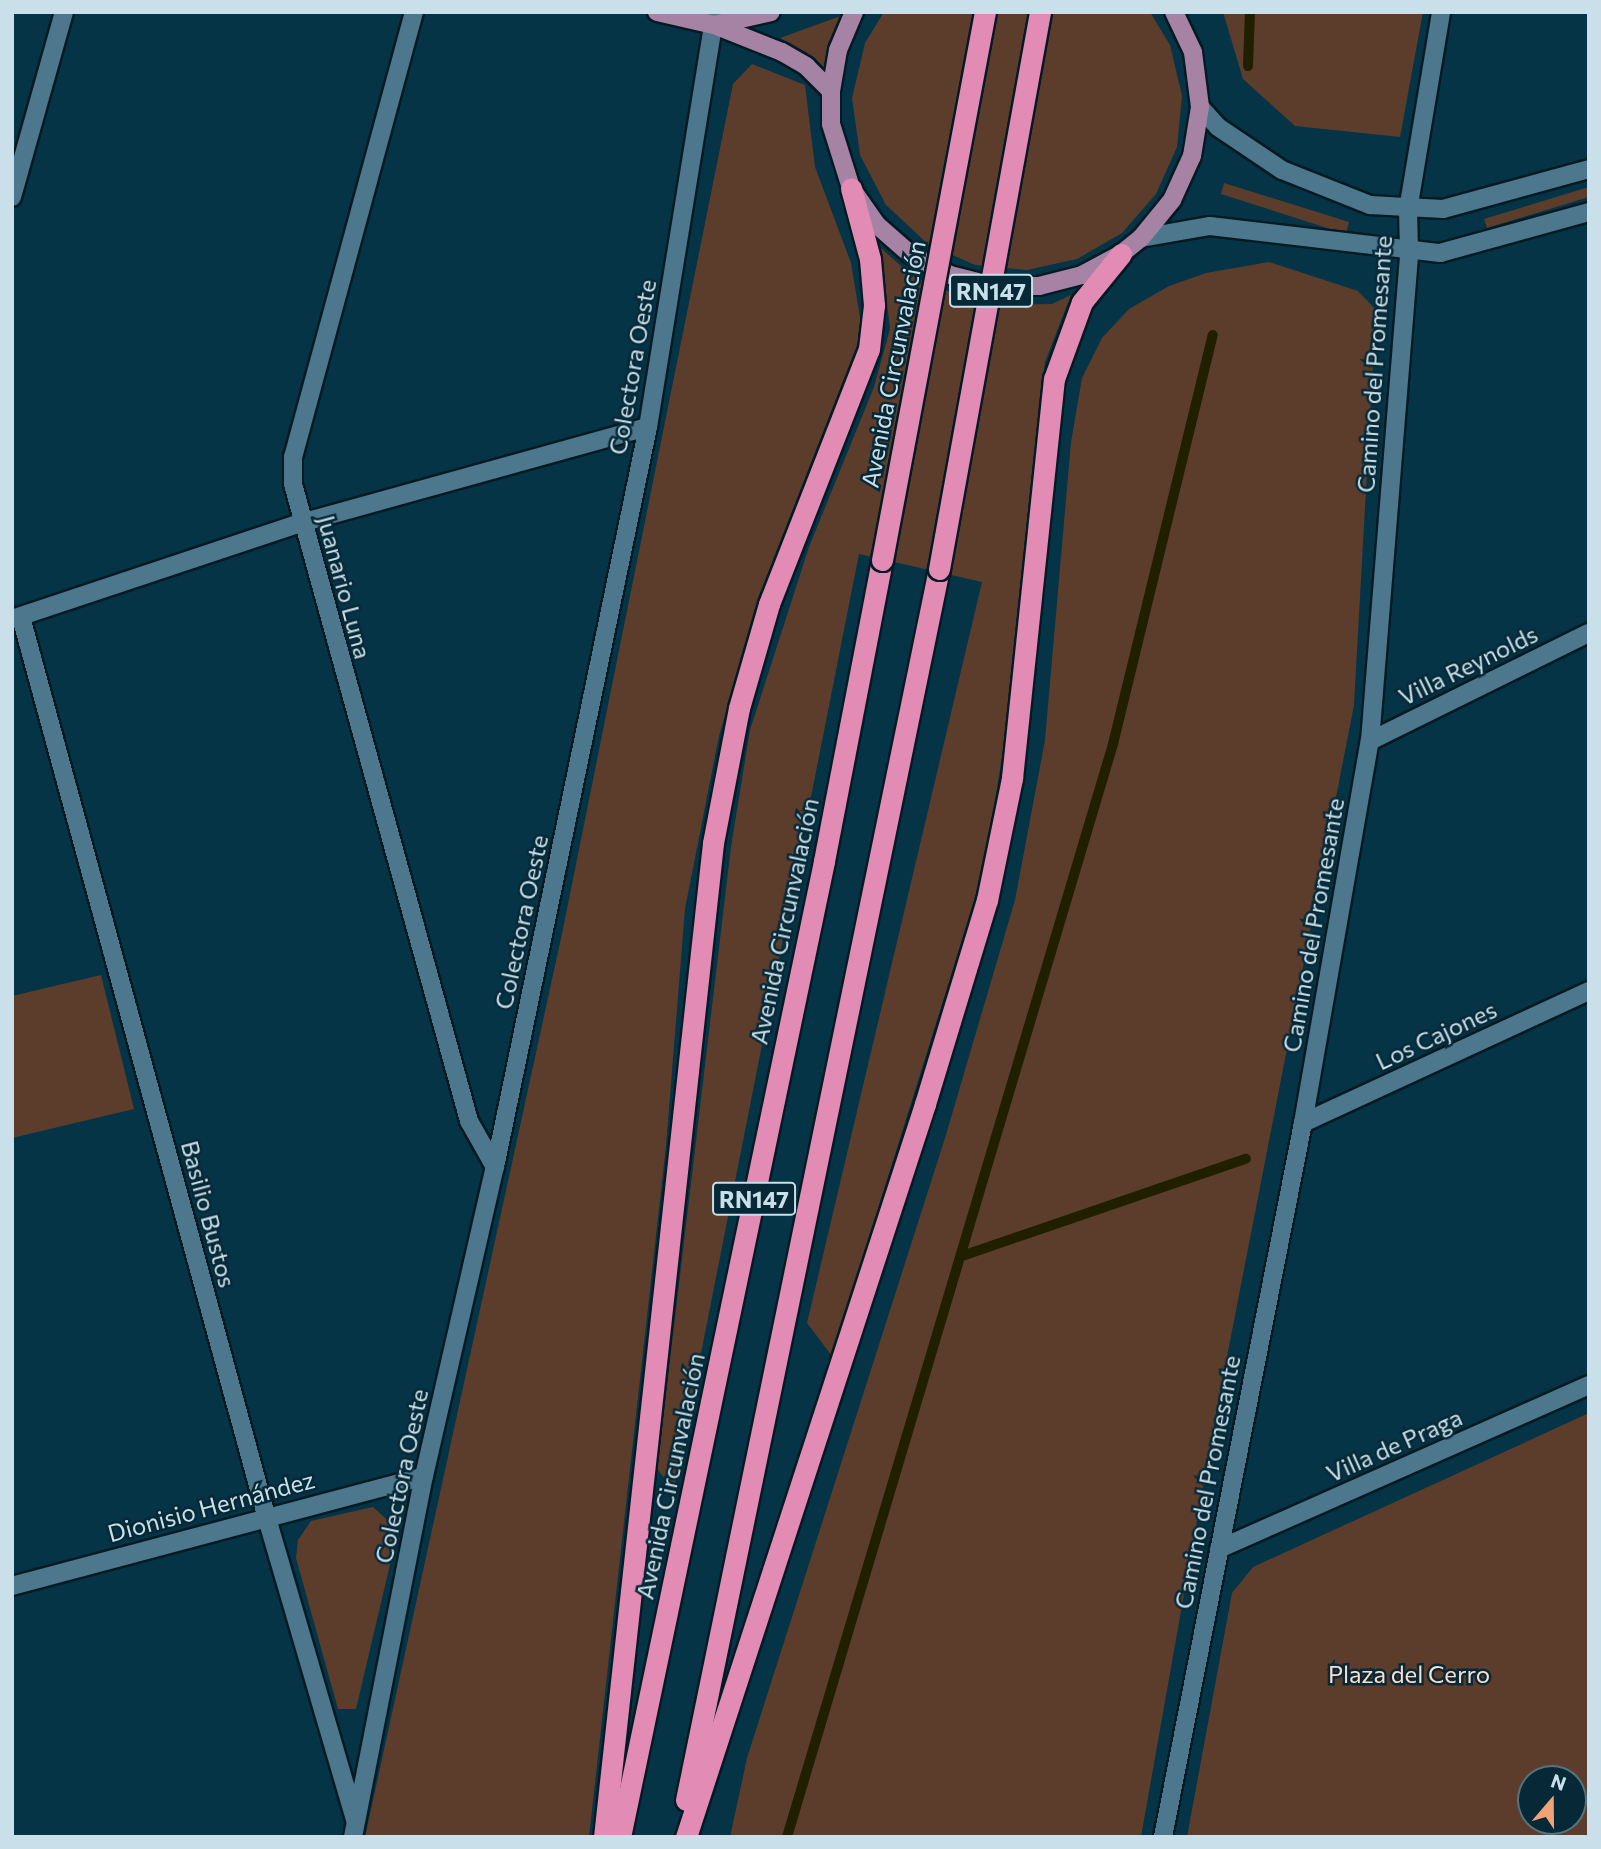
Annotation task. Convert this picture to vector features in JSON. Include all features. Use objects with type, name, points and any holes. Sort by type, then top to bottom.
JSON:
[{"type":"highway","name":"Avenida Circunvalación","points":[[620,1837],[824,861],[985,12]]},
{"type":"highway","name":"RN147","points":[[679,1837],[939,569],[1041,12]]},
{"type":"highway","points":[[604,1837],[713,843],[739,708],[769,604],[869,349],[874,305],[870,259],[851,187]]},
{"type":"highway","points":[[686,1837],[913,1144],[987,900],[1012,778],[1054,379],[1082,302],[1121,254]]},
{"type":"main road","points":[[657,12],[714,19],[771,12]]},
{"type":"main road","points":[[854,12],[838,50],[831,91],[831,124],[851,187],[877,225],[910,254],[950,275],[983,283],[1038,286],[1082,275],[1121,254],[1141,239],[1172,200],[1192,156],[1200,107],[1193,52],[1174,12]]},
{"type":"main road","points":[[714,19],[806,66],[831,91]]},
{"type":"street","points":[[12,197],[64,12]]},
{"type":"street","name":"Juanario Luna","points":[[414,12],[293,457],[301,523],[469,1121],[495,1167]]},
{"type":"street","name":"Camino del Promesante","points":[[1163,1837],[1303,1123],[1370,741],[1409,251],[1408,210],[1441,12]]},
{"type":"street","name":"Colectora Oeste","points":[[355,1830],[424,1476],[495,1167],[648,427],[714,19]]},
{"type":"street","points":[[1200,107],[1238,141],[1295,177],[1336,195],[1408,210],[1472,204],[1589,169]]},
{"type":"street","points":[[1141,239],[1210,226],[1440,253],[1589,212]]},
{"type":"street","points":[[17,618],[301,523],[648,427]]},
{"type":"street","name":"Basilio Bustos","points":[[17,618],[355,1830]]},
{"type":"street","name":"Villa Reynolds","points":[[1370,741],[1589,633]]},
{"type":"street","name":"Los Cajones","points":[[1303,1123],[1589,991]]},
{"type":"street","name":"Villa de Praga","points":[[1219,1549],[1589,1385]]},
{"type":"street","name":"Dionisio Hernández","points":[[12,1586],[266,1515],[424,1476]]},
{"type":"green space","points":[[884,12],[1150,12],[1170,45],[1182,96],[1177,147],[1156,194],[1122,233],[1077,259],[1027,270],[975,265],[928,244],[886,205],[860,155],[852,98],[865,43]]},
{"type":"green space","points":[[1223,12],[1423,12],[1400,137],[1295,126],[1243,79]]},
{"type":"green space","points":[[846,14],[829,78],[807,53],[780,38]]},
{"type":"green space","points":[[752,64],[805,85],[815,167],[851,263],[863,335],[757,609],[719,736],[685,909],[666,1146],[589,1837],[365,1837],[563,929],[733,84]]},
{"type":"green space","points":[[1224,183],[1349,222],[1346,234],[1221,194]]},
{"type":"green space","points":[[1589,187],[1589,197],[1487,228],[1484,219]]},
{"type":"green space","points":[[881,248],[911,275],[950,292],[1007,305],[1052,304],[1071,295],[1045,362],[1011,700],[984,870],[832,1356],[807,1323],[982,582],[859,554],[674,1490],[657,1469],[731,847],[750,730],[809,547],[874,387],[890,329]]},
{"type":"green space","points":[[1269,262],[1358,291],[1376,310],[1354,705],[1216,1413],[1141,1837],[730,1837],[747,1758],[945,1138],[1015,900],[1045,740],[1071,442],[1082,378],[1102,338],[1129,309],[1169,286],[1206,273]]},
{"type":"green space","points":[[101,975],[134,1109],[12,1138],[12,996]]},
{"type":"green space","name":"Plaza del Cerro","points":[[1589,1413],[1589,1837],[1187,1837],[1232,1593],[1253,1567]]},
{"type":"green space","points":[[373,1507],[393,1525],[396,1539],[356,1709],[338,1709],[296,1558],[298,1540],[311,1521]]},
{"type":"waterway","points":[[1248,66],[1250,12]]},
{"type":"waterway","points":[[787,1837],[1113,744],[1213,335]]},
{"type":"waterway","points":[[962,1256],[1246,1159]]}]
